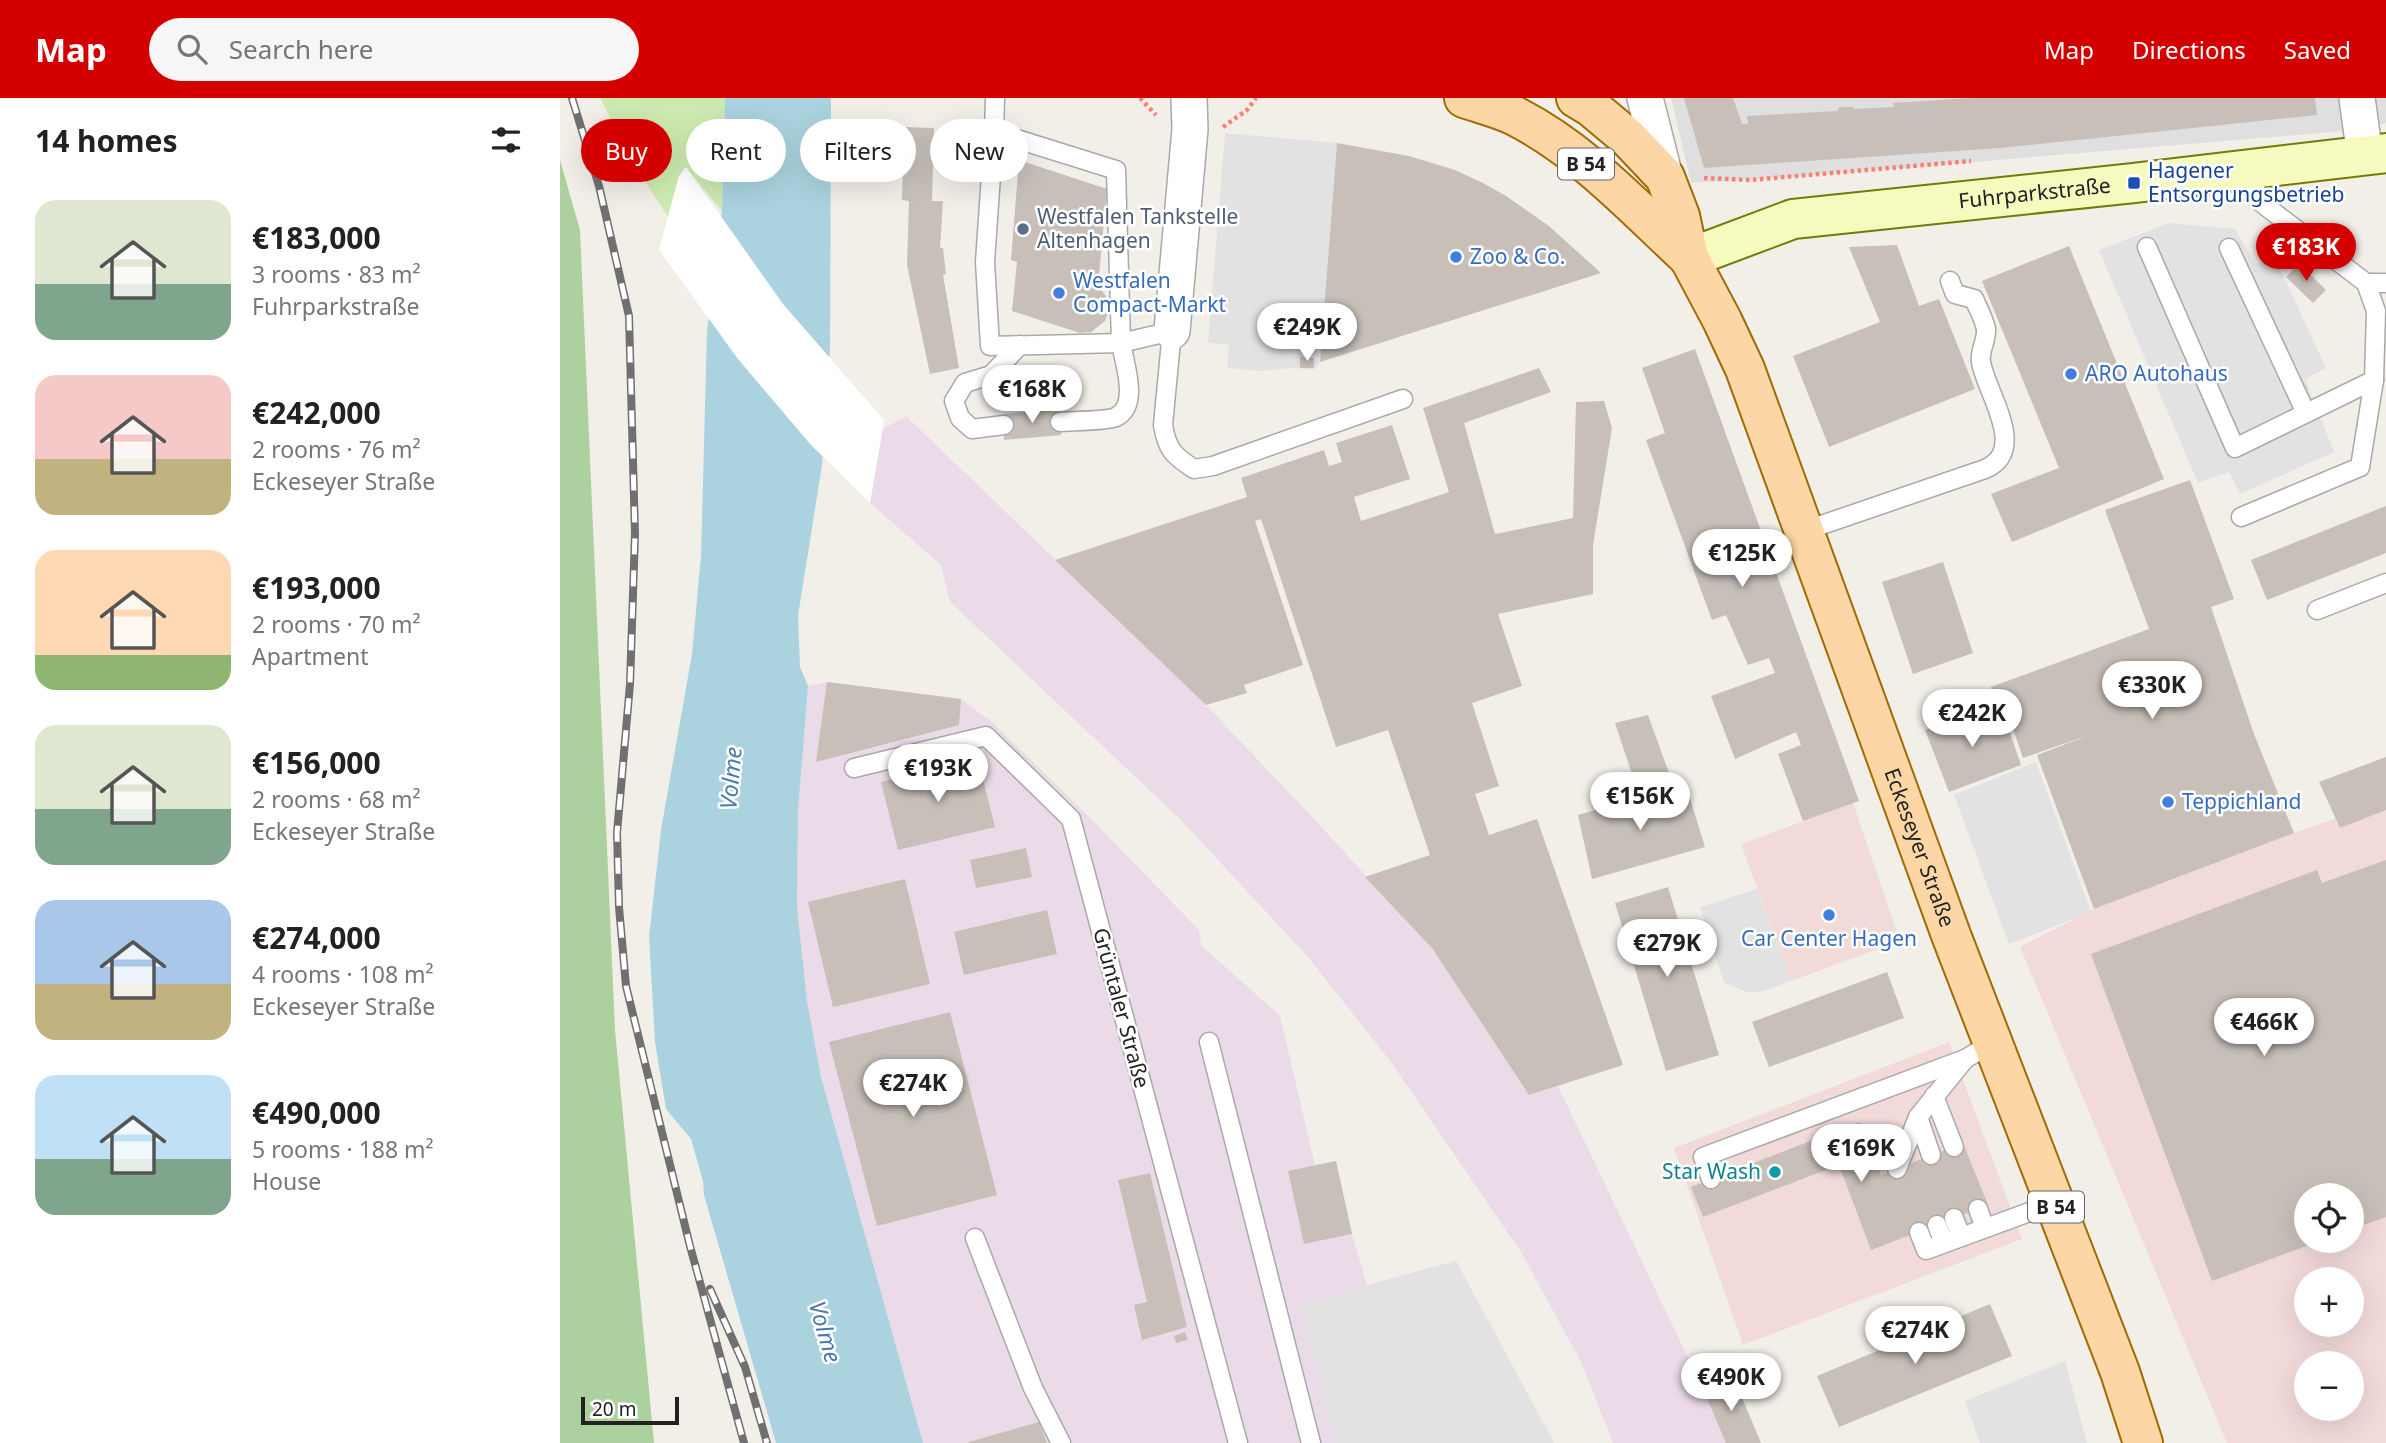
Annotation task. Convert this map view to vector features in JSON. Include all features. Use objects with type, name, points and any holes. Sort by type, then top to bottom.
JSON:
[{"type":"main road","name":"B 54","points":[[1464,98],[1513,115],[1561,144],[1606,180],[1689,258]]},
{"type":"main road","name":"B 54","points":[[1576,98],[1628,138],[1665,177],[1680,216],[1689,258]]},
{"type":"main road","name":"Fuhrparkstraße","points":[[1689,258],[1793,219],[2375,154]]},
{"type":"main road","name":"Eckeseyer Straße","points":[[1689,258],[1745,369],[1951,935],[1980,1050],[2054,1203],[2119,1371],[2143,1443]]},
{"type":"street","points":[[1172,331],[1190,129],[1189,98]]},
{"type":"street","points":[[1645,98],[1665,177]]},
{"type":"street","points":[[2357,98],[2375,154]]},
{"type":"lane","points":[[994,119],[995,98]]},
{"type":"lane","points":[[1028,143],[1116,170],[1121,343],[1130,396],[1125,408],[1116,417],[1060,422]]},
{"type":"lane","points":[[2241,517],[2360,467],[2374,380],[2376,310],[2366,284],[2259,201],[2250,170]]},
{"type":"lane","points":[[991,182],[985,262],[990,346],[1121,343],[1172,331],[1163,425],[1165,440],[1174,456],[1194,469],[1213,466],[1403,399]]},
{"type":"lane","points":[[2147,247],[2235,448],[2374,380]]},
{"type":"lane","points":[[2229,248],[2306,413]]},
{"type":"lane","points":[[1804,531],[1985,469],[1996,464],[2002,455],[2005,441],[2003,427],[1980,360],[1986,331],[1974,299],[1955,294],[1950,281]]},
{"type":"lane","points":[[2366,284],[2386,283]]},
{"type":"lane","points":[[1003,425],[972,429],[960,418],[954,401],[965,383],[991,375],[1020,345]]},
{"type":"lane","points":[[2317,610],[2386,583]]},
{"type":"lane","name":"Grüntaler Straße","points":[[854,768],[986,736],[1071,819],[1238,1443]]},
{"type":"lane","points":[[1209,1042],[1311,1443]]},
{"type":"lane","points":[[1906,1165],[1907,1143],[1918,1118],[1934,1096],[1980,1050]]},
{"type":"lane","points":[[1711,1179],[1703,1157],[1980,1050]]},
{"type":"lane","points":[[1934,1096],[1954,1147]]},
{"type":"lane","points":[[1918,1118],[1931,1155]]},
{"type":"lane","points":[[1919,1231],[1926,1250],[2054,1203]]},
{"type":"lane","points":[[1978,1209],[1985,1228]]},
{"type":"lane","points":[[1946,1221],[1953,1240]]},
{"type":"lane","points":[[975,1238],[1033,1388],[1060,1443]]},
{"type":"shaded area","points":[[1671,98],[2386,98],[2386,123],[2334,132],[1768,179],[1691,183]]},
{"type":"shaded area","points":[[1225,133],[1337,143],[1320,362],[1315,369],[1261,371],[1227,368],[1229,345],[1208,343]]},
{"type":"shaded area","points":[[2169,223],[2235,229],[2256,264],[2275,258],[2326,368],[2305,379],[2334,452],[2240,494],[2229,472],[2198,483],[2099,250]]},
{"type":"shaded area","points":[[906,416],[1206,705],[1315,820],[1432,948],[1529,1095],[1558,1086],[1703,1389],[1726,1443],[1613,1443],[1581,1362],[1521,1252],[1391,1062],[1308,957],[1182,821],[950,602],[941,565],[870,503],[883,429]]},
{"type":"shaded area","points":[[827,682],[961,699],[992,722],[1199,930],[1201,945],[1280,1016],[1315,1165],[1336,1161],[1352,1234],[1367,1285],[1456,1261],[1554,1443],[923,1443],[821,1077],[807,1001],[797,907],[798,812],[808,686]]},
{"type":"shaded area","points":[[2036,762],[2091,912],[2009,944],[1954,795]]},
{"type":"shaded area","points":[[2386,801],[2386,1443],[2227,1443],[2020,947],[2094,909]]},
{"type":"shaded area","name":"Car Center Hagen","points":[[1853,803],[1900,941],[1791,981],[1741,844]]},
{"type":"shaded area","points":[[1757,889],[1791,981],[1750,993],[1724,983],[1700,907]]},
{"type":"shaded area","points":[[1949,1042],[2022,1239],[1743,1345],[1674,1148]]},
{"type":"shaded area","points":[[1456,1261],[1554,1443],[1335,1443],[1300,1305]]},
{"type":"shaded area","points":[[2065,1361],[2087,1443],[1980,1443],[1965,1401]]},
{"type":"green space","points":[[600,98],[725,98],[724,119],[686,119],[686,168],[679,176],[668,217],[646,182],[672,182],[672,119],[611,119]]},
{"type":"green space","points":[[560,160],[580,230],[615,1030],[654,1443],[560,1443]]},
{"type":"green space","points":[[698,182],[723,182],[722,211]]},
{"type":"water","name":"Volme","points":[[725,98],[831,98],[831,119],[800,119],[800,182],[831,182],[830,348],[822,465],[798,616],[800,667],[808,686],[798,812],[797,907],[807,1001],[821,1077],[923,1443],[776,1443],[704,1195],[703,1181],[691,1139],[666,1109],[655,1042],[649,937],[661,830],[692,654],[701,556],[707,332],[722,211],[723,182],[786,182],[786,119],[724,119]]},
{"type":"pier","points":[[686,167],[686,182],[697,182],[783,304],[884,420],[870,503],[811,445],[738,359],[659,250],[679,176]]},
{"type":"building","points":[[1684,98],[1733,98],[1742,124],[1748,124],[1747,116],[1838,111],[1839,107],[1894,107],[1893,103],[1972,98],[2315,98],[2317,115],[2000,148],[1704,168]]},
{"type":"building","points":[[916,127],[930,128],[932,201],[943,201],[940,248],[943,248],[946,274],[943,275],[959,368],[930,374],[907,265],[909,201],[902,200],[902,182],[916,182]]},
{"type":"building","name":"Zoo & Co.","points":[[1337,143],[1409,156],[1455,170],[1483,183],[1549,226],[1601,273],[1320,362]]},
{"type":"building","points":[[1028,163],[1107,189],[1098,286],[1106,296],[1109,311],[1105,321],[1091,332],[1080,333],[1012,311],[1017,262],[1011,260],[1017,182],[1028,182]]},
{"type":"building","points":[[1897,245],[1919,306],[1939,299],[1975,389],[1829,447],[1793,356],[1880,322],[1849,247]]},
{"type":"building","name":"ARO Autohaus","points":[[2069,246],[2164,479],[2012,542],[1991,494],[2059,468],[1982,281]]},
{"type":"building","points":[[2299,263],[2326,290],[2313,303],[2286,277]]},
{"type":"building","points":[[1695,349],[1859,801],[1803,821],[1778,754],[1801,745],[1796,732],[1735,759],[1711,696],[1775,673],[1769,658],[1748,665],[1726,615],[1712,620],[1646,440],[1665,433],[1642,368]]},
{"type":"building","points":[[1300,357],[1314,358],[1314,368],[1300,368]]},
{"type":"building","points":[[1539,368],[1551,392],[1464,423],[1495,534],[1573,518],[1576,402],[1604,401],[1612,428],[1593,545],[1593,594],[1498,614],[1522,686],[1472,703],[1499,786],[1475,794],[1489,835],[1537,819],[1623,1065],[1529,1095],[1432,948],[1365,877],[1430,855],[1388,730],[1336,747],[1261,519],[1255,521],[1303,665],[1244,685],[1247,693],[1206,705],[1055,560],[1247,497],[1241,478],[1324,450],[1329,466],[1342,462],[1336,443],[1392,425],[1410,479],[1354,497],[1361,521],[1449,492],[1423,408]]},
{"type":"building","points":[[1059,409],[1061,435],[1004,440],[1003,414]]},
{"type":"building","points":[[2190,480],[2234,599],[2211,607],[2254,734],[2294,833],[2094,909],[2037,755],[2092,734],[2023,758],[2011,723],[2002,722],[1991,687],[2149,629],[2105,510]]},
{"type":"building","points":[[2386,506],[2386,553],[2267,600],[2251,560]]},
{"type":"building","points":[[1943,562],[1973,653],[1913,674],[1882,582]]},
{"type":"building","points":[[827,682],[961,699],[959,725],[816,762]]},
{"type":"building","points":[[1988,705],[1997,727],[2008,727],[2021,765],[1949,792],[1925,730]]},
{"type":"building","points":[[1648,715],[1670,776],[1637,789],[1615,723]]},
{"type":"building","points":[[2386,757],[2386,810],[2340,828],[2319,782]]},
{"type":"building","points":[[978,759],[995,827],[898,850],[881,782]]},
{"type":"building","points":[[1686,785],[1705,847],[1592,879],[1578,815]]},
{"type":"building","points":[[1026,848],[1032,877],[976,888],[970,860]]},
{"type":"building","points":[[2386,860],[2386,1217],[2364,1225],[2364,1183],[2294,1183],[2294,1251],[2212,1281],[2091,954],[2317,870],[2322,883]]},
{"type":"building","points":[[905,879],[930,984],[833,1007],[808,902]]},
{"type":"building","points":[[1668,887],[1719,1055],[1666,1071],[1615,903]]},
{"type":"building","points":[[1047,910],[1057,954],[964,975],[954,932]]},
{"type":"building","points":[[1887,972],[1904,1018],[1769,1067],[1752,1022]]},
{"type":"building","points":[[950,1012],[997,1195],[877,1226],[829,1042]]},
{"type":"building","points":[[1860,1122],[1881,1175],[1963,1143],[1988,1205],[1871,1250],[1839,1165],[1703,1217],[1691,1187]]},
{"type":"building","points":[[1336,1161],[1352,1234],[1304,1244],[1288,1171]]},
{"type":"building","points":[[1150,1173],[1187,1327],[1142,1340],[1134,1305],[1147,1302],[1118,1180]]},
{"type":"building","points":[[1990,1304],[2012,1356],[1839,1427],[1817,1376]]},
{"type":"building","points":[[1185,1332],[1188,1340],[1176,1343],[1174,1336]]},
{"type":"building","points":[[1733,1376],[1761,1443],[1726,1443],[1703,1389]]},
{"type":"building","points":[[1039,1422],[1047,1443],[969,1443],[969,1442]]},
{"type":"railway","points":[[572,98],[599,186],[629,316],[635,534],[630,684],[617,833],[619,907],[626,986],[690,1246],[744,1443]]},
{"type":"railway","points":[[710,1289],[745,1367],[767,1443]]},
{"type":"place","name":"Hagener Entsorgungsbetrieb","points":[[2134,183]]},
{"type":"place","name":"Westfalen Tankstelle Altenhagen","points":[[1023,229]]},
{"type":"place","name":"Zoo & Co.","points":[[1456,257]]},
{"type":"place","name":"Westfalen Compact-Markt","points":[[1059,293]]},
{"type":"place","name":"ARO Autohaus","points":[[2071,374]]},
{"type":"place","name":"Teppichland","points":[[2168,802]]},
{"type":"place","name":"Car Center Hagen","points":[[1829,915]]},
{"type":"place","name":"Star Wash","points":[[1775,1172]]}]
